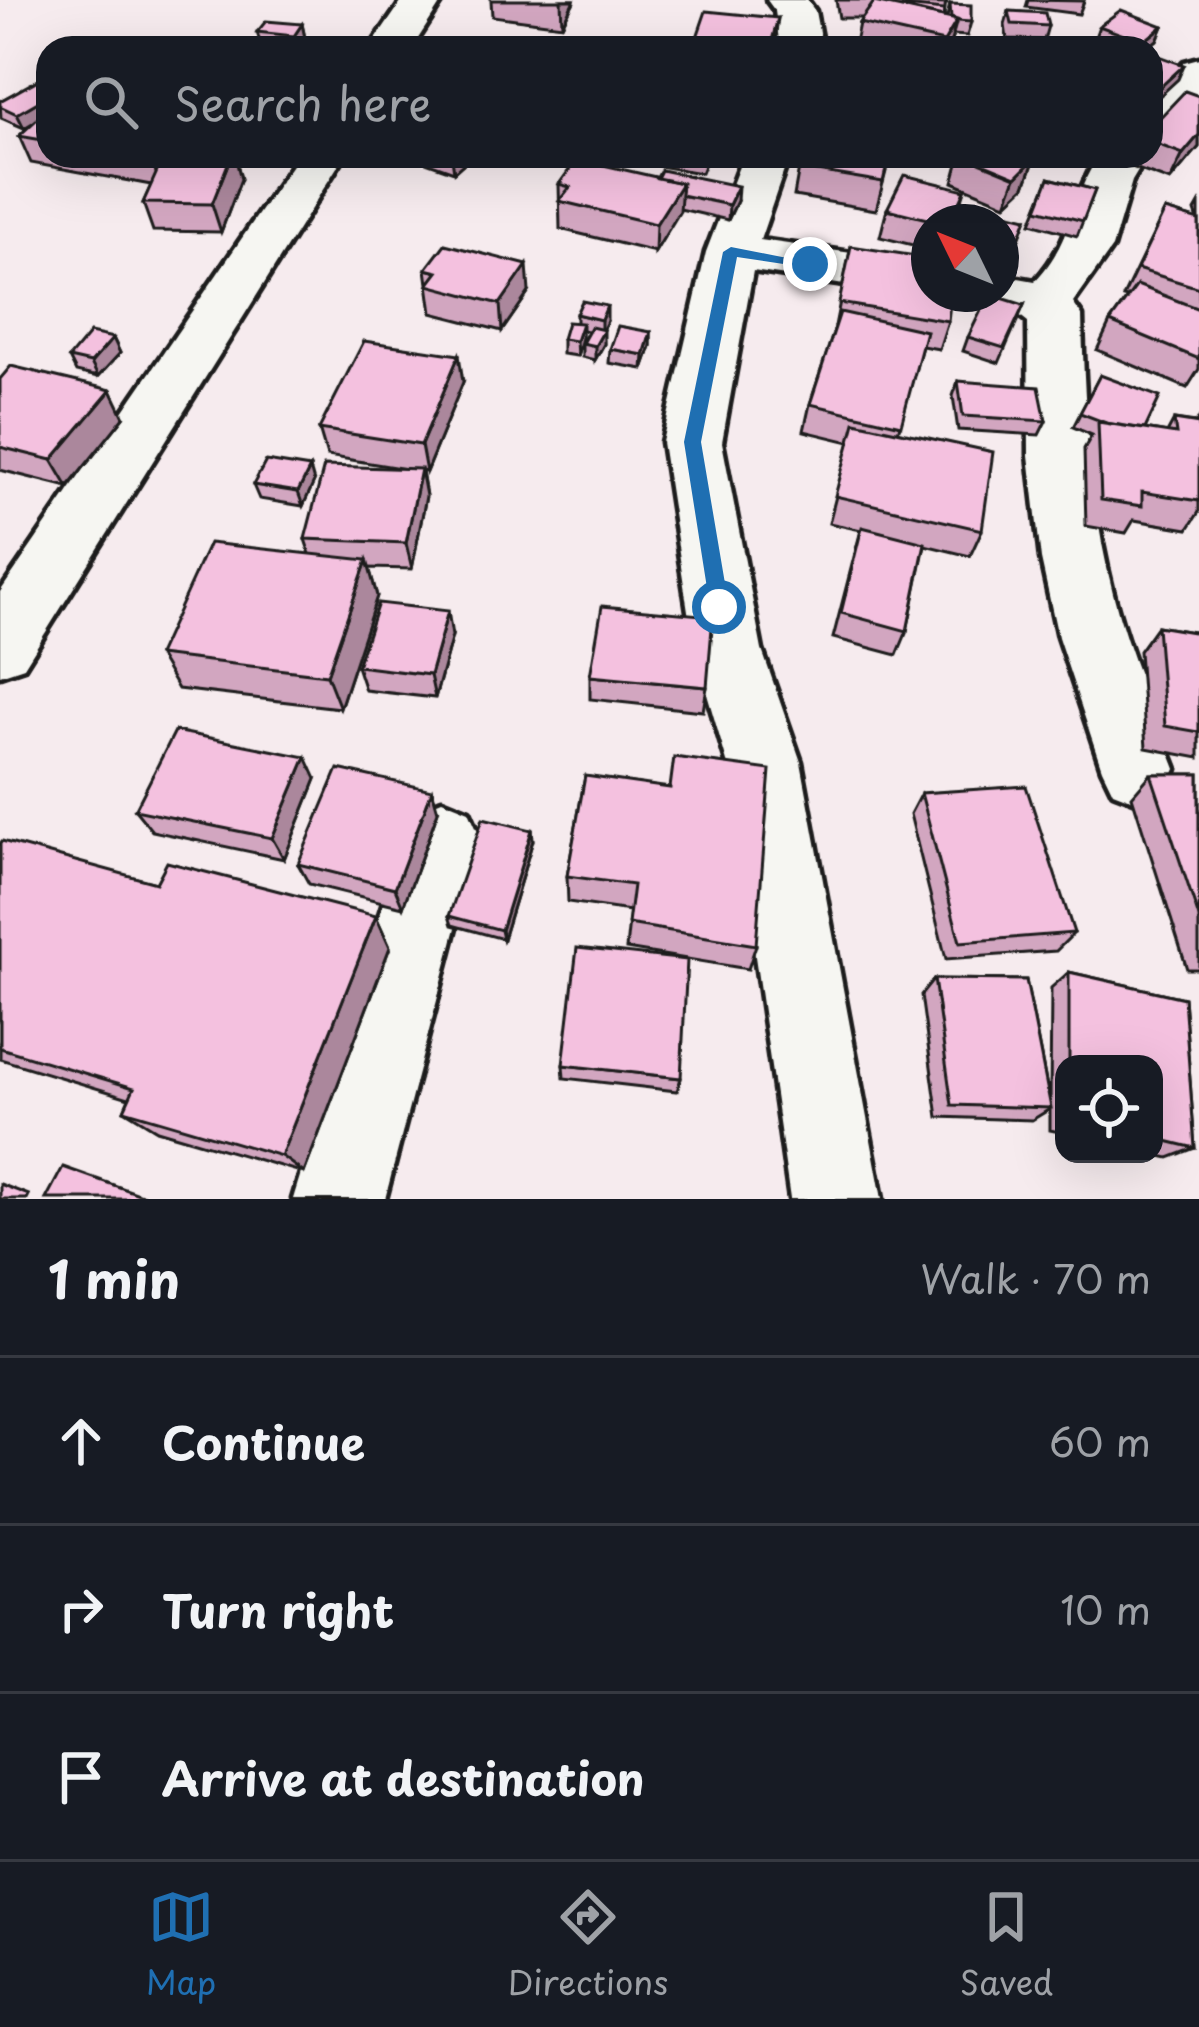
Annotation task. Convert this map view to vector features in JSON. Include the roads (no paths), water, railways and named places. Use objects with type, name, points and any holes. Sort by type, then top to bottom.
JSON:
[{"type":"street","points":[[399,36],[423,0]]},
{"type":"street","points":[[788,0],[803,36]]},
{"type":"street","points":[[1163,112],[1199,71]]},
{"type":"street","points":[[0,646],[313,168]]},
{"type":"street","points":[[762,168],[731,252],[692,442],[728,650],[764,762],[836,1199]]},
{"type":"street","points":[[1022,299],[1073,272],[1097,228],[1106,176],[1113,168]]},
{"type":"street","points":[[731,252],[911,278]]},
{"type":"street","points":[[1022,299],[1055,316],[1054,416],[1063,504],[1081,597],[1139,769]]},
{"type":"street","points":[[339,1199],[442,836]]}]
